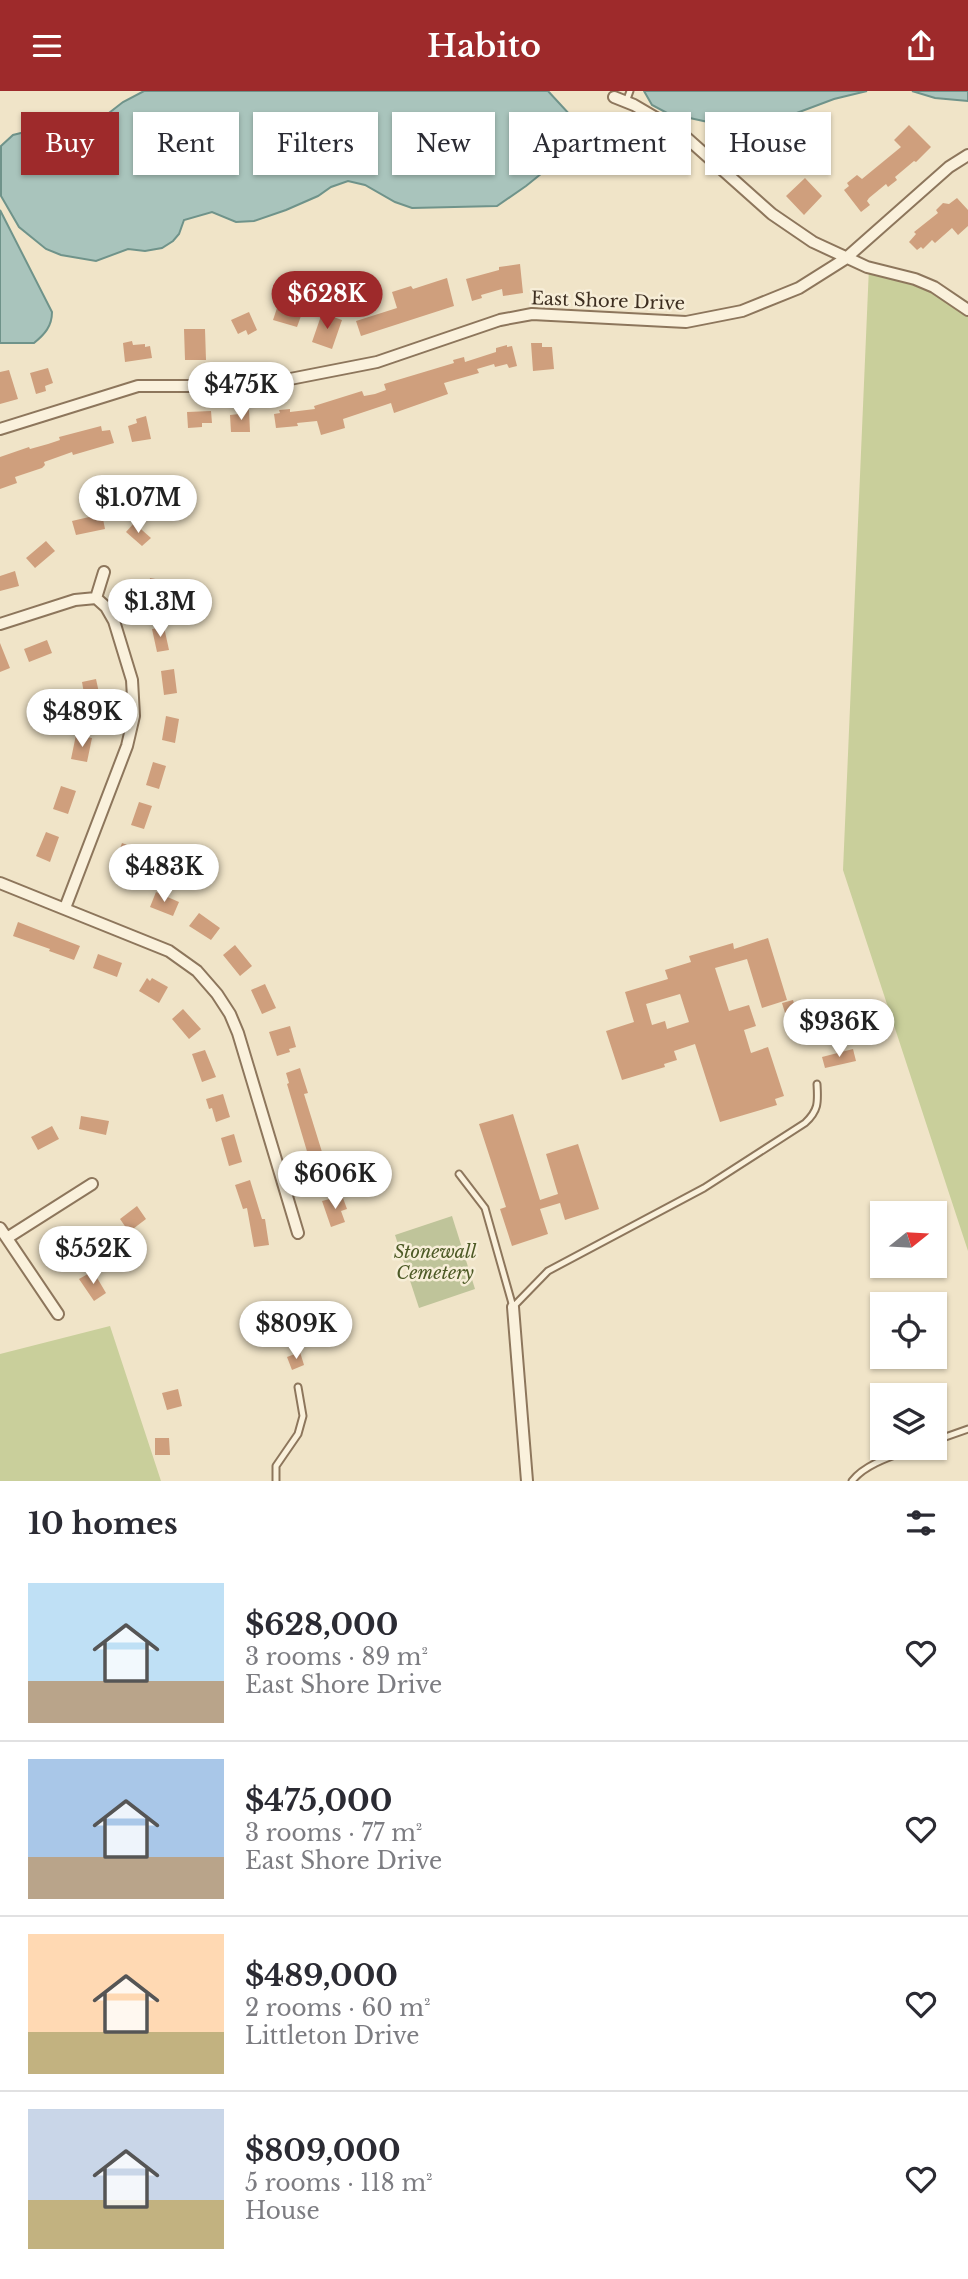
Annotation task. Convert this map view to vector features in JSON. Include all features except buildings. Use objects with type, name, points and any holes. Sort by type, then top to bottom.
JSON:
[{"type":"street","points":[[614,97],[628,96],[680,132],[772,214],[813,243],[845,258],[924,283],[968,310]]},
{"type":"street","name":"East Shore Drive","points":[[0,429],[138,386],[203,386],[285,380],[377,362],[500,320],[532,314],[687,323],[741,311],[799,288],[845,258],[949,167],[968,155]]},
{"type":"street","points":[[96,598],[104,572]]},
{"type":"street","points":[[0,624],[75,600],[96,598],[106,607],[114,621],[132,680],[134,716],[127,746],[65,908]]},
{"type":"street","points":[[0,883],[169,951],[197,971],[218,994],[238,1033],[298,1233]]},
{"type":"street","points":[[7,1238],[92,1184]]},
{"type":"street","points":[[0,1228],[58,1314]]},
{"type":"street","points":[[513,1307],[527,1481]]},
{"type":"lane","points":[[513,1307],[548,1271],[704,1188],[805,1123],[814,1115],[818,1101],[817,1084]]},
{"type":"lane","points":[[459,1174],[485,1208],[513,1307]]},
{"type":"lane","points":[[276,1481],[276,1466],[298,1434],[303,1416],[298,1387]]},
{"type":"lane","points":[[947,1436],[968,1429]]},
{"type":"lane","points":[[852,1481],[857,1474],[883,1460]]},
{"type":"green space","points":[[869,267],[905,272],[968,309],[968,1251],[843,870]]},
{"type":"green space","name":"Stonewall Cemetery","points":[[452,1216],[475,1289],[419,1308],[395,1235]]},
{"type":"green space","points":[[110,1326],[161,1481],[0,1481],[0,1354]]},
{"type":"water","points":[[144,91],[548,91],[567,112],[509,112],[509,175],[540,175],[497,206],[412,208],[365,185],[348,181],[286,210],[254,221],[236,222],[212,212],[184,220],[179,234],[162,248],[145,251],[128,249],[96,261],[61,255],[46,249],[19,227],[1,196],[1,146],[13,135],[21,133],[21,175],[119,175],[119,112],[110,112]]},
{"type":"water","points":[[644,91],[867,91],[834,99],[799,112],[705,112],[705,121],[691,118],[691,112],[665,112],[652,105]]},
{"type":"water","points":[[912,91],[968,91],[968,101],[935,98]]},
{"type":"water","points":[[0,210],[52,312],[47,329],[34,343],[0,343]]}]
